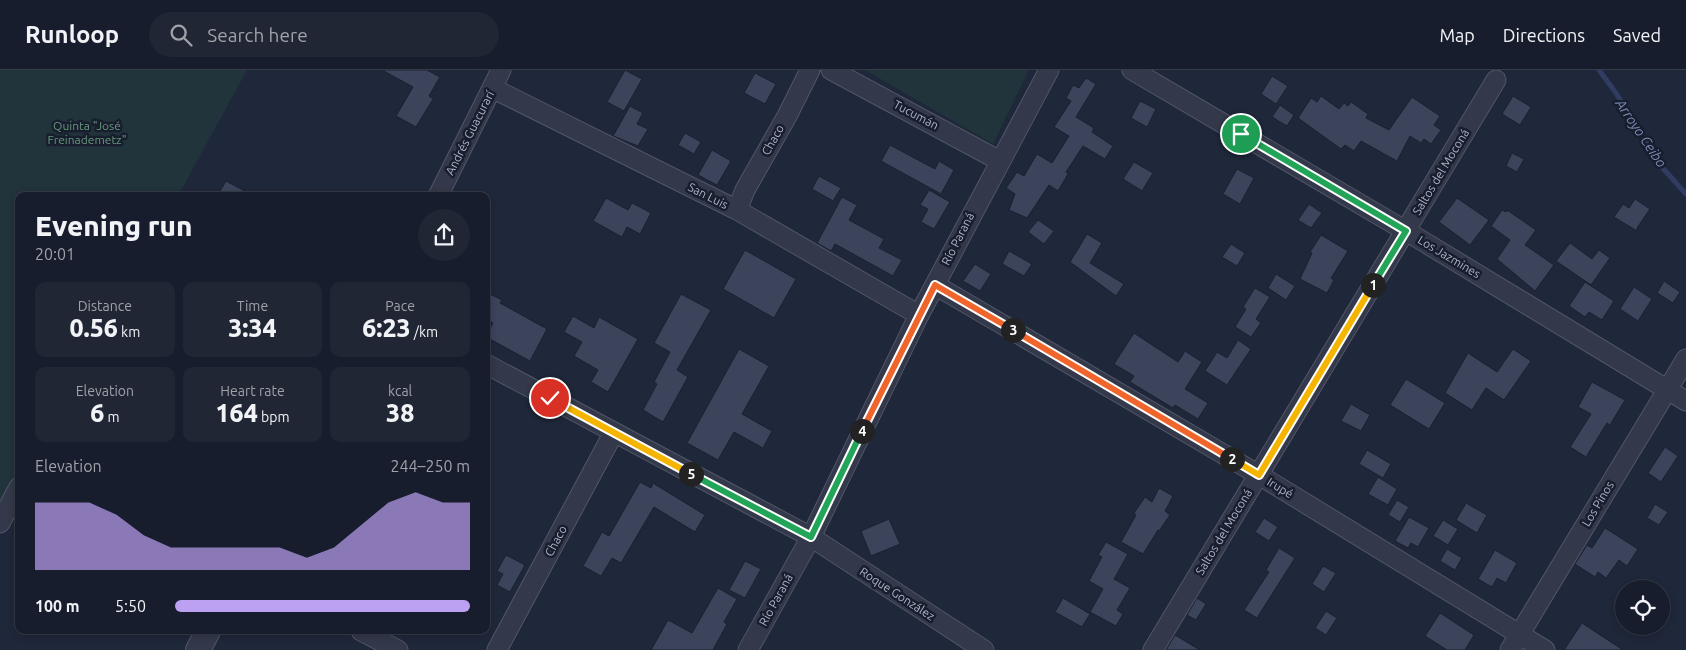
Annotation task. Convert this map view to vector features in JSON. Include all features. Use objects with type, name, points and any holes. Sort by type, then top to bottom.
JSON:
[{"type":"street","name":"Andrés Guacurarí","points":[[440,192],[501,70]]},
{"type":"street","name":"Chaco","points":[[737,210],[745,190],[787,116],[810,70]]},
{"type":"street","name":"Tucumán","points":[[831,70],[1000,161]]},
{"type":"street","name":"Río Paraná","points":[[748,650],[811,537],[919,315],[1049,70]]},
{"type":"street","name":"Los Jazmines","points":[[1132,70],[1406,231],[1686,402]]},
{"type":"street","name":"Saltos del Moconá","points":[[1153,650],[1496,80]]},
{"type":"street","name":"San Luis","points":[[492,88],[737,210],[919,315]]},
{"type":"street","name":"Irupé","points":[[935,285],[1259,475],[1515,642],[1545,650]]},
{"type":"street","name":"Los Pinos","points":[[1515,642],[1686,359]]},
{"type":"street","name":"Roque González","points":[[490,366],[811,537],[984,650]]},
{"type":"street","name":"Chaco","points":[[497,650],[614,432]]},
{"type":"street","points":[[0,523],[15,495]]},
{"type":"street","points":[[198,650],[206,634]]},
{"type":"street","points":[[367,634],[398,650]]},
{"type":"green space","name":"Quinta \"José Freinademetz\"","points":[[0,70],[247,70],[180,192],[15,192],[15,496],[0,524]]},
{"type":"green space","points":[[865,70],[1029,70],[993,144]]},
{"type":"building","points":[[382,70],[427,70],[440,77],[429,96],[433,99],[416,127],[396,116],[413,87]]},
{"type":"building","points":[[625,70],[642,79],[624,111],[607,102]]},
{"type":"building","points":[[755,73],[776,84],[765,104],[744,93]]},
{"type":"building","points":[[1272,76],[1288,86],[1276,104],[1261,94]]},
{"type":"building","points":[[1086,78],[1096,84],[1076,117],[1094,128],[1092,132],[1113,146],[1105,159],[1083,146],[1066,172],[1068,174],[1058,191],[1049,185],[1027,218],[1009,210],[1015,194],[1006,188],[1017,172],[1024,176],[1037,154],[1052,163],[1069,136],[1054,127],[1071,101],[1066,98],[1073,85],[1079,88]]},
{"type":"building","points":[[1321,96],[1339,109],[1344,103],[1348,106],[1351,102],[1368,114],[1366,118],[1389,130],[1412,97],[1440,116],[1434,125],[1441,130],[1431,144],[1424,139],[1421,143],[1410,136],[1397,161],[1361,141],[1354,151],[1345,145],[1341,149],[1298,118],[1311,98],[1317,102]]},
{"type":"building","points":[[1513,96],[1531,107],[1520,125],[1502,114]]},
{"type":"building","points":[[1140,101],[1156,109],[1147,127],[1131,118]]},
{"type":"building","points":[[1280,105],[1294,115],[1287,126],[1272,117]]},
{"type":"building","points":[[630,106],[643,113],[637,124],[648,129],[638,146],[613,136]]},
{"type":"building","points":[[685,133],[701,142],[694,154],[678,145]]},
{"type":"building","points":[[890,145],[935,169],[939,161],[954,170],[941,194],[881,161]]},
{"type":"building","points":[[712,150],[731,161],[717,185],[698,175]]},
{"type":"building","points":[[1512,153],[1524,159],[1517,172],[1506,166]]},
{"type":"building","points":[[1134,162],[1153,173],[1142,191],[1123,179]]},
{"type":"building","points":[[1237,169],[1254,178],[1240,204],[1223,194]]},
{"type":"building","points":[[819,176],[841,188],[833,201],[812,189]]},
{"type":"building","points":[[226,181],[247,192],[219,192]]},
{"type":"building","points":[[929,190],[950,202],[934,229],[921,222],[928,209],[920,205]]},
{"type":"building","points":[[842,197],[857,205],[849,220],[884,239],[879,248],[902,260],[893,276],[835,244],[831,251],[817,243]]},
{"type":"building","points":[[606,198],[628,210],[632,203],[651,213],[640,234],[627,227],[622,237],[593,221]]},
{"type":"building","points":[[1457,198],[1489,220],[1470,245],[1439,222]]},
{"type":"building","points":[[1635,199],[1650,209],[1637,228],[1637,231],[1614,217],[1623,204],[1629,208]]},
{"type":"building","points":[[1309,204],[1322,213],[1311,228],[1298,220]]},
{"type":"building","points":[[1502,210],[1506,212],[1507,210],[1536,230],[1525,245],[1554,265],[1535,291],[1497,259],[1510,240],[1491,226]]},
{"type":"building","points":[[1038,220],[1054,231],[1044,244],[1028,232]]},
{"type":"building","points":[[1087,234],[1102,243],[1090,263],[1124,284],[1116,296],[1070,262]]},
{"type":"building","points":[[1321,235],[1348,251],[1331,278],[1334,280],[1327,293],[1300,279],[1312,253],[1310,252]]},
{"type":"building","points":[[1570,243],[1592,259],[1599,250],[1610,258],[1591,285],[1556,261]]},
{"type":"building","points":[[1231,244],[1245,253],[1237,266],[1222,257]]},
{"type":"building","points":[[745,250],[796,279],[774,318],[723,289]]},
{"type":"building","points":[[1009,251],[1032,264],[1024,276],[1002,264]]},
{"type":"building","points":[[975,264],[991,274],[980,291],[963,281]]},
{"type":"building","points":[[1276,274],[1295,286],[1286,300],[1268,288]]},
{"type":"building","points":[[1664,281],[1680,292],[1673,303],[1657,293]]},
{"type":"building","points":[[1585,282],[1614,301],[1602,320],[1589,312],[1585,317],[1569,306]]},
{"type":"building","points":[[1634,287],[1652,299],[1638,321],[1620,309]]},
{"type":"building","points":[[1255,288],[1270,297],[1256,319],[1261,323],[1251,337],[1235,327],[1246,309],[1243,307]]},
{"type":"building","points":[[490,294],[502,300],[500,303],[547,329],[530,361],[490,339],[490,329],[493,323],[490,321]]},
{"type":"building","points":[[681,294],[711,310],[677,370],[688,377],[663,422],[643,410],[657,384],[654,382],[670,352],[654,343]]},
{"type":"building","points":[[573,316],[594,328],[599,317],[638,339],[608,392],[591,382],[598,370],[574,356],[582,342],[564,332]]},
{"type":"building","points":[[1134,333],[1178,362],[1185,351],[1202,362],[1185,389],[1208,403],[1198,419],[1175,405],[1173,408],[1130,382],[1134,376],[1114,364]]},
{"type":"building","points":[[1238,340],[1251,349],[1227,385],[1205,371],[1217,352],[1227,358]]},
{"type":"building","points":[[739,349],[769,366],[742,414],[772,431],[763,448],[734,432],[718,460],[687,443]]},
{"type":"building","points":[[1513,349],[1531,361],[1504,400],[1486,388],[1472,410],[1445,393],[1468,353],[1497,372]]},
{"type":"building","points":[[1406,379],[1445,403],[1429,429],[1390,405]]},
{"type":"building","points":[[1592,382],[1625,400],[1610,425],[1607,423],[1586,457],[1570,447],[1591,414],[1578,407]]},
{"type":"building","points":[[1351,404],[1370,415],[1361,431],[1341,421]]},
{"type":"building","points":[[1665,447],[1678,456],[1661,482],[1648,473]]},
{"type":"building","points":[[1367,450],[1391,464],[1383,478],[1359,464]]},
{"type":"building","points":[[1378,477],[1397,489],[1388,505],[1368,494]]},
{"type":"building","points":[[640,482],[651,488],[653,483],[705,515],[695,532],[654,507],[621,563],[612,558],[601,576],[583,566],[602,532],[609,536]]},
{"type":"building","points":[[1159,488],[1173,496],[1165,511],[1170,515],[1143,554],[1121,542],[1136,515],[1134,513],[1145,497],[1152,502]]},
{"type":"building","points":[[1397,500],[1409,507],[1400,522],[1388,515]]},
{"type":"building","points":[[1466,503],[1487,515],[1477,533],[1456,520]]},
{"type":"building","points":[[1655,504],[1668,512],[1659,525],[1647,518]]},
{"type":"building","points":[[1409,517],[1429,528],[1418,547],[1411,543],[1408,548],[1395,541]]},
{"type":"building","points":[[1264,518],[1278,527],[1269,541],[1255,532]]},
{"type":"building","points":[[889,519],[900,544],[871,556],[861,531]]},
{"type":"building","points":[[1443,520],[1458,529],[1448,545],[1433,536]]},
{"type":"building","points":[[1605,528],[1638,549],[1627,566],[1619,560],[1606,578],[1598,572],[1595,577],[1575,564],[1587,545],[1592,548]]},
{"type":"building","points":[[1106,542],[1128,554],[1114,579],[1130,588],[1117,610],[1123,614],[1116,626],[1090,612],[1103,589],[1089,581],[1102,557],[1098,555]]},
{"type":"building","points":[[1279,548],[1295,558],[1257,618],[1244,610],[1269,572],[1266,570]]},
{"type":"building","points":[[1447,549],[1462,558],[1455,570],[1440,561]]},
{"type":"building","points":[[1495,550],[1517,563],[1506,583],[1497,578],[1492,587],[1478,579]]},
{"type":"building","points":[[506,555],[525,565],[510,592],[497,585],[503,574],[497,571]]},
{"type":"building","points":[[745,561],[761,569],[745,598],[729,590]]},
{"type":"building","points":[[1323,566],[1336,573],[1324,592],[1312,584]]},
{"type":"building","points":[[718,588],[737,599],[724,622],[727,624],[713,650],[651,650],[668,620],[692,633]]},
{"type":"building","points":[[1063,598],[1090,614],[1082,627],[1055,612]]},
{"type":"building","points":[[1197,598],[1206,604],[1196,620],[1187,615]]},
{"type":"building","points":[[1326,611],[1337,618],[1326,635],[1315,628]]},
{"type":"building","points":[[1440,613],[1474,635],[1465,650],[1447,650],[1425,636]]},
{"type":"building","points":[[1582,623],[1623,650],[1564,650]]},
{"type":"building","points":[[1175,635],[1200,650],[1166,650]]},
{"type":"waterway","name":"Arroyo Ceibo","points":[[1599,70],[1616,93],[1660,165],[1686,194]]},
{"type":"route","points":[[550,398],[811,537],[935,285],[1259,475],[1406,231],[1241,134]]}]
